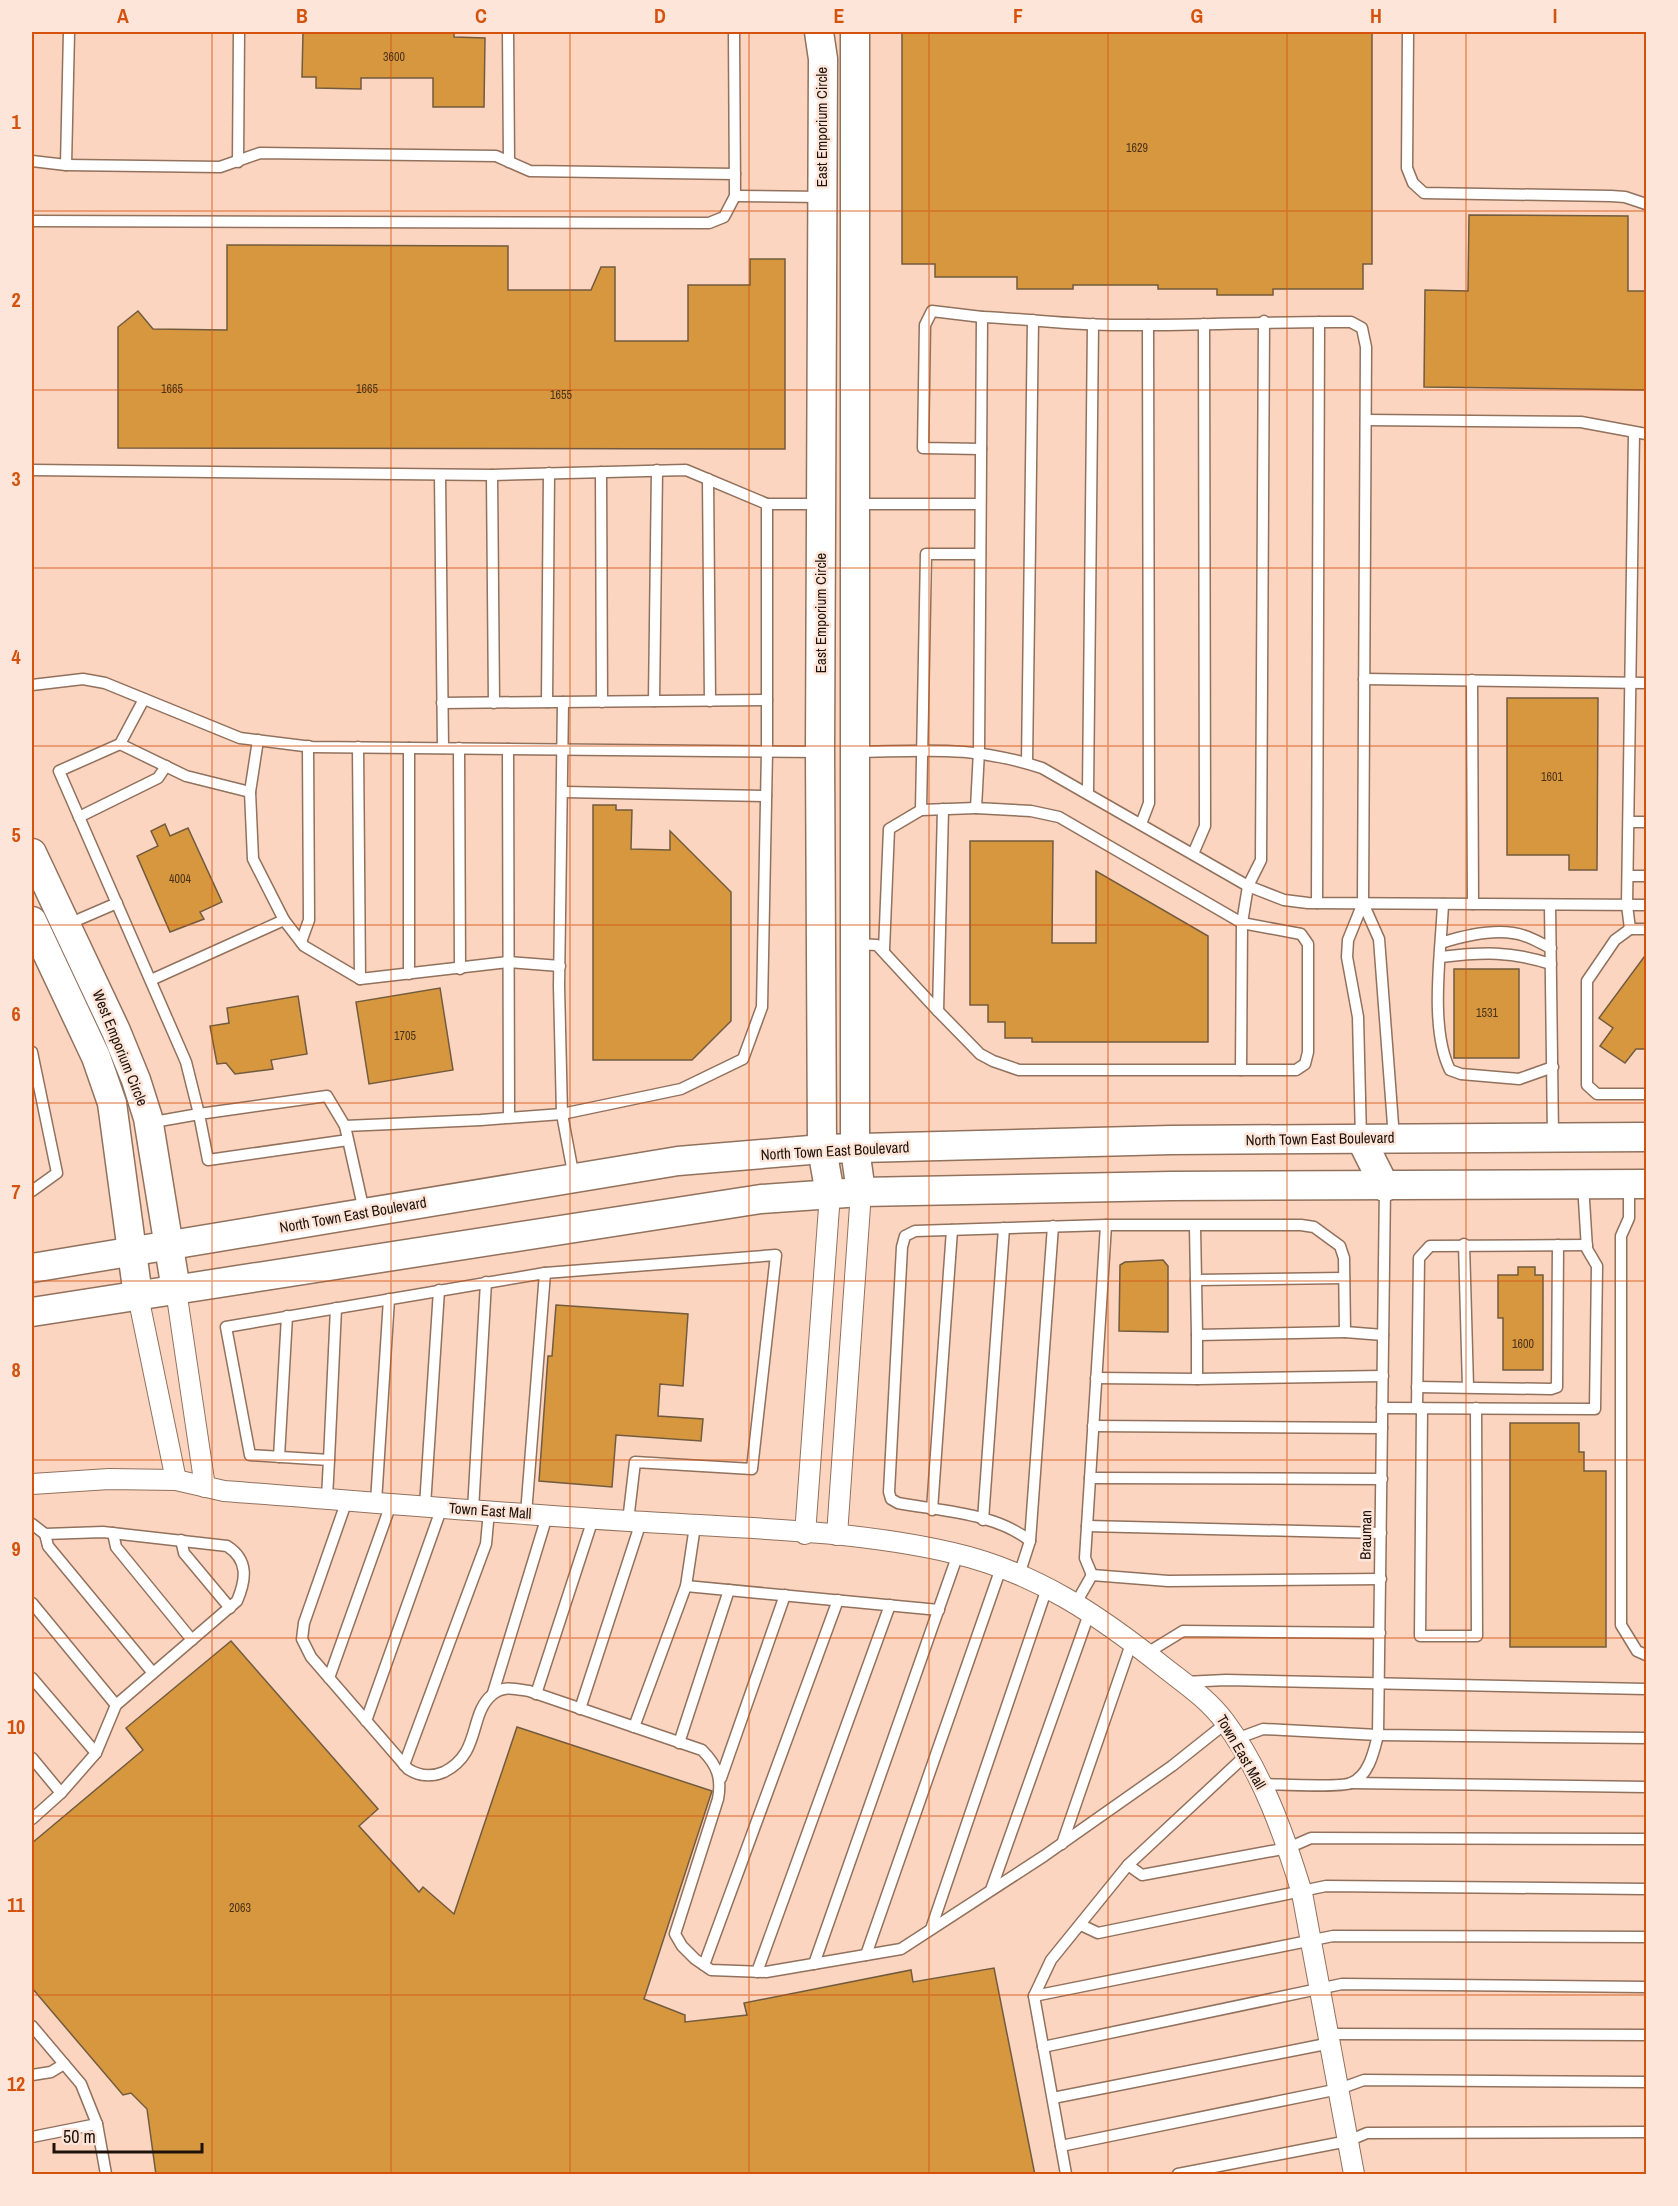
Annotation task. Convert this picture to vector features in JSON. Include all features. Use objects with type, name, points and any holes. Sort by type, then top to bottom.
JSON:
[{"type":"main road","name":"East Emporium Circle","points":[[819,32],[823,59],[820,752],[822,1149],[830,1194]]},
{"type":"main road","points":[[855,32],[855,1149],[861,1192]]},
{"type":"main road","points":[[822,197],[856,197]]},
{"type":"main road","points":[[821,504],[856,504]]},
{"type":"main road","points":[[820,752],[855,752]]},
{"type":"main road","name":"West Emporium Circle","points":[[32,853],[116,1031],[136,1080],[148,1123],[176,1290]]},
{"type":"main road","points":[[34,933],[66,925]]},
{"type":"main road","name":"West Emporium Circle","points":[[34,933],[96,1057],[112,1103],[138,1296]]},
{"type":"main road","name":"North Town East Boulevard","points":[[32,1268],[364,1211],[678,1161],[822,1149],[1394,1138],[1647,1137]]},
{"type":"main road","points":[[1385,1187],[1394,1138]]},
{"type":"main road","points":[[1361,1139],[1385,1187]]},
{"type":"main road","points":[[32,1312],[761,1199],[861,1192],[1171,1186],[1385,1187],[1638,1184]]},
{"type":"street","points":[[837,1535],[861,1192]]},
{"type":"street","points":[[805,1534],[830,1194]]},
{"type":"street","points":[[176,1290],[205,1487]]},
{"type":"street","points":[[138,1296],[176,1480]]},
{"type":"street","name":"Town East Mall","points":[[32,1484],[109,1479],[176,1480],[205,1487],[384,1503],[837,1535],[958,1554],[1010,1571],[1047,1588],[1083,1607],[1139,1647],[1210,1703],[1236,1739],[1261,1784],[1288,1848],[1302,1893],[1322,1991],[1354,2175]]},
{"type":"lane","points":[[66,165],[69,32]]},
{"type":"lane","points":[[238,162],[239,32]]},
{"type":"lane","points":[[508,32],[510,162]]},
{"type":"lane","points":[[32,221],[709,223],[724,217],[735,196],[734,32]]},
{"type":"lane","points":[[1408,32],[1407,168],[1413,183],[1424,193],[1611,196],[1625,197],[1647,204]]},
{"type":"lane","points":[[32,161],[66,165],[220,167],[260,153],[496,156],[530,171],[735,174]]},
{"type":"lane","points":[[735,196],[822,197]]},
{"type":"lane","points":[[981,449],[923,448],[925,325],[932,311],[982,317],[1093,324],[1351,322],[1362,328],[1366,347],[1363,903],[1348,940],[1347,957],[1358,1017],[1361,1139]]},
{"type":"lane","points":[[976,808],[979,751],[982,317]]},
{"type":"lane","points":[[1027,763],[1034,320]]},
{"type":"lane","points":[[1241,1070],[1242,923],[1248,886],[1261,860],[1264,321]]},
{"type":"lane","points":[[1317,903],[1319,322]]},
{"type":"lane","points":[[1088,792],[1093,324]]},
{"type":"lane","points":[[1193,854],[1205,826],[1204,324]]},
{"type":"lane","points":[[1141,824],[1149,803],[1148,325]]},
{"type":"lane","points":[[1366,420],[1581,422],[1647,434]]},
{"type":"lane","points":[[1630,929],[1627,905],[1635,433]]},
{"type":"lane","points":[[32,470],[492,475],[686,470],[767,504],[821,504]]},
{"type":"lane","points":[[654,701],[657,470]]},
{"type":"lane","points":[[602,472],[602,702]]},
{"type":"lane","points":[[548,702],[549,473]]},
{"type":"lane","points":[[440,475],[443,748]]},
{"type":"lane","points":[[492,475],[494,703]]},
{"type":"lane","points":[[708,479],[710,701]]},
{"type":"lane","points":[[345,1126],[562,1114],[681,1089],[743,1059],[762,1007],[767,751],[767,504]]},
{"type":"lane","points":[[856,504],[980,504]]},
{"type":"lane","points":[[921,810],[926,554],[980,554]]},
{"type":"lane","points":[[32,685],[83,679],[105,683],[216,731],[240,738],[308,746],[820,752]]},
{"type":"lane","points":[[1364,679],[1647,683]]},
{"type":"lane","points":[[1472,680],[1473,904]]},
{"type":"lane","points":[[144,699],[120,744],[59,771],[186,1062],[208,1160],[348,1140]]},
{"type":"lane","points":[[442,703],[767,700]]},
{"type":"lane","points":[[563,702],[564,792],[560,966],[562,1114],[574,1178]]},
{"type":"lane","points":[[258,740],[250,792],[254,859],[284,920],[301,942],[360,979],[508,962],[560,966]]},
{"type":"lane","points":[[120,744],[186,776],[250,792]]},
{"type":"lane","points":[[301,942],[309,920],[308,746]]},
{"type":"lane","points":[[358,747],[360,979]]},
{"type":"lane","points":[[409,748],[409,974]]},
{"type":"lane","points":[[459,748],[460,969]]},
{"type":"lane","points":[[508,749],[509,1116]]},
{"type":"lane","points":[[855,752],[979,751],[1027,763],[1088,792],[1248,886],[1284,900],[1317,903],[1647,905]]},
{"type":"lane","points":[[80,817],[158,778],[166,766]]},
{"type":"lane","points":[[564,792],[766,796]]},
{"type":"lane","points":[[855,944],[878,945],[980,1054],[1019,1070],[1296,1070],[1305,1064],[1308,1052],[1308,944],[1301,934],[1242,923],[1059,817],[1031,811],[976,808],[921,810],[889,829],[884,950]]},
{"type":"lane","points":[[938,1011],[943,809]]},
{"type":"lane","points":[[1629,822],[1647,822]]},
{"type":"lane","points":[[1628,876],[1647,876]]},
{"type":"lane","points":[[66,925],[117,903]]},
{"type":"lane","points":[[1363,903],[1379,939],[1394,1138]]},
{"type":"lane","points":[[1443,904],[1438,1028],[1443,1056],[1450,1070],[1461,1074],[1519,1079],[1553,1067]]},
{"type":"lane","points":[[1550,904],[1553,1137]]},
{"type":"lane","points":[[151,980],[284,920]]},
{"type":"lane","points":[[1647,929],[1630,929],[1615,940],[1587,981],[1587,1085],[1596,1094],[1647,1094]]},
{"type":"lane","points":[[1441,943],[1462,936],[1509,934],[1524,935],[1551,948]]},
{"type":"lane","points":[[1441,957],[1489,952],[1521,954],[1551,964]]},
{"type":"lane","points":[[32,1052],[57,1173],[32,1191]]},
{"type":"lane","points":[[148,1123],[327,1096],[345,1126],[364,1211]]},
{"type":"lane","points":[[1382,1408],[1595,1408],[1597,1266],[1587,1245],[1583,1184]]},
{"type":"lane","points":[[1638,1184],[1629,1218],[1621,1236],[1622,1625],[1637,1651],[1647,1655]]},
{"type":"lane","name":"Brauman","points":[[1351,1783],[1364,1773],[1373,1755],[1378,1735],[1385,1187]]},
{"type":"lane","points":[[1030,1541],[996,1523],[898,1503],[891,1499],[889,1492],[902,1247],[905,1236],[915,1231],[1053,1226],[1301,1225],[1314,1227],[1341,1246],[1345,1332]]},
{"type":"lane","points":[[866,1955],[1010,1571],[1030,1541],[1053,1226]]},
{"type":"lane","points":[[990,1891],[1092,1575],[1085,1558],[1106,1226]]},
{"type":"lane","points":[[1195,1227],[1197,1379]]},
{"type":"lane","points":[[983,1520],[1004,1228]]},
{"type":"lane","points":[[932,1510],[952,1230]]},
{"type":"lane","points":[[1464,1244],[1468,1387]]},
{"type":"lane","points":[[1417,1387],[1551,1389],[1557,1387],[1558,1245]]},
{"type":"lane","points":[[1476,1408],[1477,1636],[1420,1636],[1417,1387],[1419,1258],[1430,1246],[1587,1245]]},
{"type":"lane","points":[[329,1460],[250,1455],[226,1327],[545,1273],[776,1255],[752,1469],[635,1462],[634,1522],[580,1709]]},
{"type":"lane","points":[[526,1514],[545,1273]]},
{"type":"lane","points":[[1196,1280],[1344,1278]]},
{"type":"lane","points":[[404,1765],[486,1544],[481,1510],[486,1282]]},
{"type":"lane","points":[[366,1721],[433,1507],[439,1290]]},
{"type":"lane","points":[[329,1678],[384,1503],[389,1299]]},
{"type":"lane","points":[[336,1308],[329,1460],[337,1499],[304,1623],[302,1639],[311,1657],[404,1765],[416,1774],[436,1775],[452,1767],[468,1751],[482,1709],[493,1693],[547,1515]]},
{"type":"lane","points":[[279,1457],[287,1316]]},
{"type":"lane","points":[[1197,1335],[1345,1332],[1383,1335]]},
{"type":"lane","points":[[1096,1378],[1383,1376]]},
{"type":"lane","points":[[1093,1426],[1382,1428]]},
{"type":"lane","points":[[1090,1478],[1382,1479]]},
{"type":"lane","points":[[536,1694],[593,1519]]},
{"type":"lane","points":[[32,1524],[45,1534],[48,1546],[153,1673]]},
{"type":"lane","points":[[634,1728],[686,1586],[695,1526]]},
{"type":"lane","points":[[1087,1526],[1381,1533]]},
{"type":"lane","points":[[32,1819],[61,1793],[96,1753],[116,1705],[237,1602],[244,1585],[244,1566],[238,1553],[227,1546],[113,1533],[45,1534]]},
{"type":"lane","points":[[113,1533],[116,1547],[192,1640]]},
{"type":"lane","points":[[181,1540],[184,1553],[230,1608]]},
{"type":"lane","points":[[814,1964],[958,1554]]},
{"type":"lane","points":[[1092,1575],[1168,1581],[1381,1580]]},
{"type":"lane","points":[[686,1586],[939,1610]]},
{"type":"lane","points":[[931,1929],[1047,1588]]},
{"type":"lane","points":[[679,1743],[729,1590]]},
{"type":"lane","points":[[785,1595],[721,1778],[718,1799],[675,1934],[682,1946],[711,1970],[757,1972],[901,1949],[1062,1844],[1172,1766],[1263,1730],[1378,1735],[1647,1738]]},
{"type":"lane","points":[[704,1965],[838,1600]]},
{"type":"lane","points":[[32,1603],[116,1705]]},
{"type":"lane","points":[[757,1972],[891,1605]]},
{"type":"lane","points":[[1062,1844],[1139,1647],[1183,1631],[1380,1633]]},
{"type":"lane","points":[[32,1678],[96,1753]]},
{"type":"lane","points":[[1183,1682],[1226,1680],[1647,1689]]},
{"type":"lane","points":[[493,1693],[510,1688],[536,1694],[702,1750],[721,1778]]},
{"type":"lane","points":[[1066,2175],[1034,1996],[1051,1960],[1128,1865],[1202,1794],[1236,1739]]},
{"type":"lane","points":[[32,1758],[61,1793]]},
{"type":"lane","points":[[1261,1784],[1647,1787]]},
{"type":"lane","points":[[1128,1865],[1142,1875],[1288,1848],[1311,1838],[1647,1839]]},
{"type":"lane","points":[[1081,1925],[1098,1933],[1302,1893],[1326,1886],[1647,1888]]},
{"type":"lane","points":[[1034,1996],[1333,1935],[1647,1937]]},
{"type":"lane","points":[[1043,2047],[1322,1991],[1342,1984],[1647,1987]]},
{"type":"lane","points":[[32,2027],[81,2084],[98,2124],[106,2174]]},
{"type":"lane","points":[[1053,2098],[1330,2039],[1647,2035]]},
{"type":"lane","points":[[32,2075],[51,2072],[64,2064]]},
{"type":"lane","points":[[1061,2146],[1339,2089],[1364,2080],[1647,2082]]},
{"type":"lane","points":[[32,2137],[98,2124]]},
{"type":"lane","points":[[1178,2175],[1348,2141],[1367,2133],[1647,2132]]},
{"type":"building","points":[[303,32],[454,32],[454,37],[485,38],[484,107],[433,107],[433,78],[361,78],[361,89],[316,88],[316,77],[302,77]]},
{"type":"building","points":[[902,32],[1372,32],[1372,264],[1363,264],[1363,289],[1273,289],[1273,295],[1217,295],[1217,289],[1158,289],[1158,285],[1073,285],[1073,289],[1017,289],[1017,277],[935,277],[935,264],[902,264]]},
{"type":"building","points":[[1469,215],[1628,216],[1628,291],[1647,291],[1647,390],[1424,387],[1425,290],[1468,291]]},
{"type":"building","points":[[227,245],[508,246],[508,290],[591,290],[601,267],[615,267],[615,341],[688,341],[688,285],[750,285],[750,259],[785,259],[785,449],[118,448],[118,327],[138,311],[153,329],[227,330]]},
{"type":"building","points":[[1507,698],[1598,698],[1597,870],[1569,870],[1569,855],[1507,855]]},
{"type":"building","points":[[593,805],[616,805],[616,810],[632,810],[631,849],[670,850],[670,831],[731,892],[731,1021],[692,1060],[593,1060]]},
{"type":"building","points":[[165,824],[170,836],[188,828],[222,902],[200,912],[204,919],[170,932],[137,856],[158,846],[151,831]]},
{"type":"building","points":[[970,841],[1053,841],[1052,943],[1096,943],[1096,871],[1208,936],[1208,1042],[1032,1042],[1032,1038],[1005,1038],[1005,1022],[988,1022],[988,1005],[970,1005]]},
{"type":"building","points":[[1647,953],[1647,1049],[1636,1049],[1625,1063],[1600,1046],[1613,1028],[1599,1018]]},
{"type":"building","points":[[1454,969],[1519,969],[1519,1058],[1454,1058]]},
{"type":"building","points":[[440,988],[453,1070],[369,1084],[356,1002]]},
{"type":"building","points":[[298,996],[307,1054],[271,1060],[273,1069],[235,1074],[226,1063],[217,1064],[210,1026],[229,1023],[227,1008]]},
{"type":"building","points":[[1163,1260],[1168,1266],[1168,1332],[1119,1331],[1120,1265],[1125,1262]]},
{"type":"building","points":[[1518,1267],[1535,1267],[1535,1275],[1543,1275],[1543,1370],[1503,1370],[1503,1318],[1498,1318],[1498,1275],[1518,1275]]},
{"type":"building","points":[[556,1305],[688,1314],[683,1386],[660,1384],[658,1416],[703,1419],[701,1441],[616,1435],[612,1487],[539,1481],[548,1356],[552,1356]]},
{"type":"building","points":[[1510,1423],[1579,1423],[1579,1452],[1584,1452],[1584,1471],[1606,1471],[1606,1647],[1510,1647]]},
{"type":"building","points":[[231,1641],[378,1809],[359,1826],[419,1892],[423,1887],[454,1914],[517,1727],[712,1791],[644,1999],[685,2015],[685,2022],[747,2015],[744,2003],[911,1970],[913,1982],[994,1968],[1035,2175],[156,2175],[147,2109],[131,2093],[123,2095],[32,1988],[32,1843],[143,1750],[126,1728]]}]
